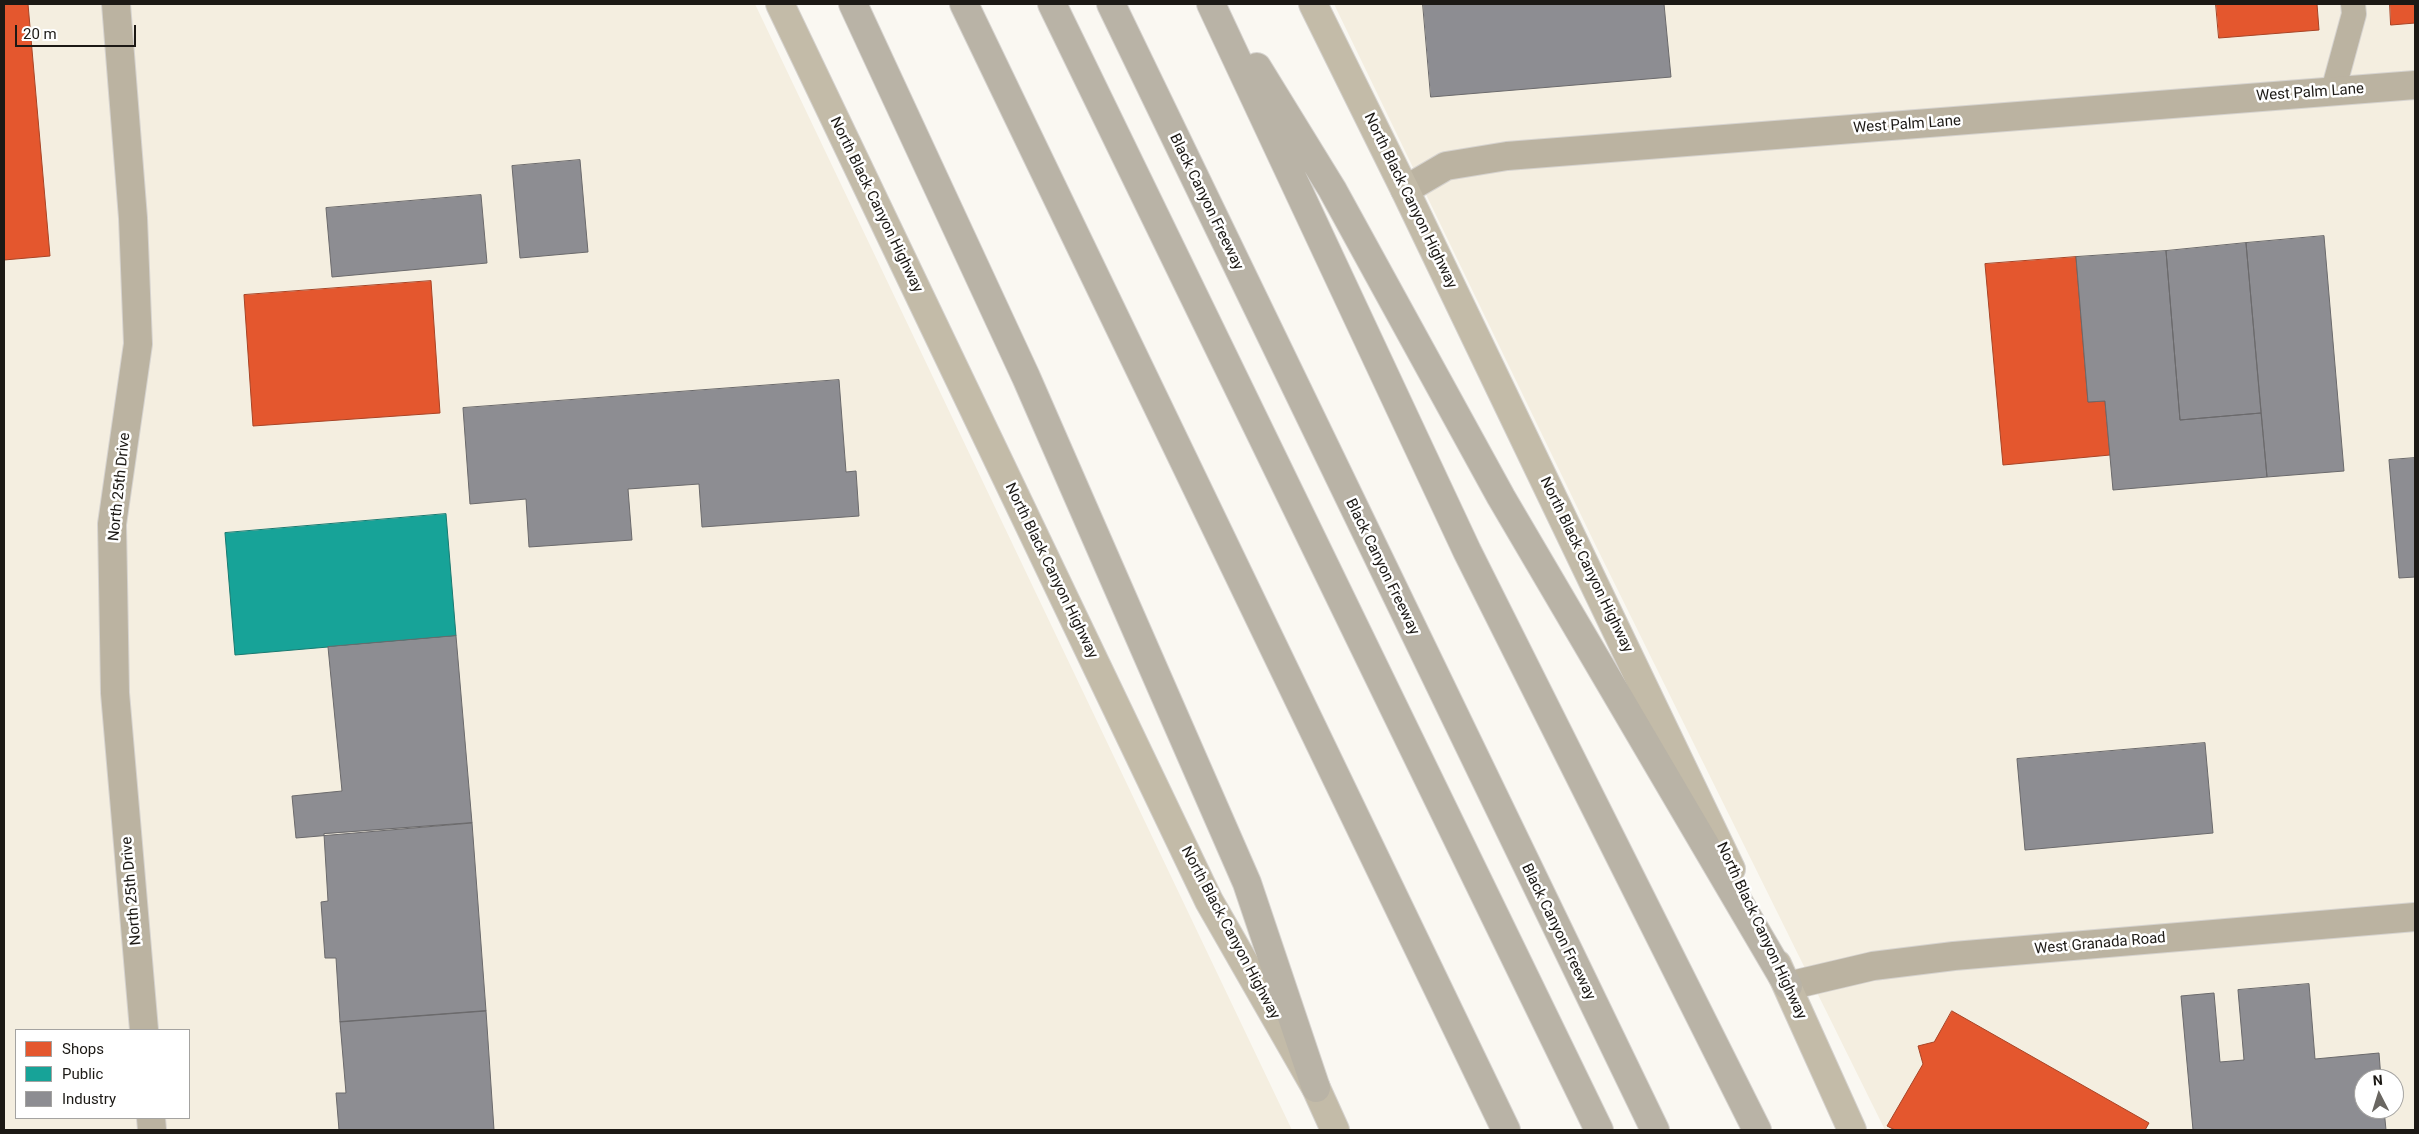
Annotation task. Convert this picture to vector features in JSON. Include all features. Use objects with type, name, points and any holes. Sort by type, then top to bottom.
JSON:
[{"type":"highway","points":[[852,4],[1026,377],[1247,883],[1316,1088]]},
{"type":"highway","points":[[964,4],[1506,1130]]},
{"type":"highway","points":[[1052,4],[1599,1130]]},
{"type":"highway","name":"Black Canyon Freeway","points":[[1110,4],[1655,1130]]},
{"type":"highway","points":[[1211,4],[1467,551],[1758,1130]]},
{"type":"highway","points":[[1218,4],[1332,189],[1501,497],[1788,986]]},
{"type":"main road","name":"North Black Canyon Highway","points":[[780,4],[1209,901],[1316,1088],[1335,1130]]},
{"type":"main road","name":"North Black Canyon Highway","points":[[1313,4],[1405,190],[1788,986],[1852,1130]]},
{"type":"street","name":"North 25th Drive","points":[[116,4],[133,218],[138,344],[112,524],[115,693],[144,1029]]},
{"type":"street","name":"West Palm Lane","points":[[1405,190],[1446,166],[1507,156],[2415,85]]},
{"type":"street","name":"West Granada Road","points":[[1788,986],[1873,966],[1954,956],[2415,917]]},
{"type":"lane","points":[[2333,91],[2354,14],[2353,4]]},
{"type":"shaded area","points":[[4,4],[755,4],[1292,1130],[4,1130]]},
{"type":"shaded area","points":[[1334,4],[2415,4],[2415,1130],[1885,1130],[1595,544]]},
{"type":"building: Shops","points":[[4,4],[28,4],[50,256],[4,260]]},
{"type":"building: Shops","points":[[2216,4],[2317,4],[2319,30],[2219,38]]},
{"type":"building: Shops","points":[[2390,4],[2415,4],[2415,23],[2391,25]]},
{"type":"building: Shops","points":[[2076,257],[2088,402],[2105,401],[2110,455],[2003,465],[1985,264]]},
{"type":"building: Shops","points":[[431,281],[440,413],[253,426],[244,295]]},
{"type":"building: Shops","points":[[1952,1011],[2149,1123],[2145,1130],[1895,1130],[1887,1126],[1923,1064],[1918,1046],[1934,1042]]},
{"type":"building: Public","points":[[446,514],[456,636],[235,655],[225,533]]},
{"type":"building: Industry","points":[[1423,4],[1664,4],[1671,77],[1431,97]]},
{"type":"building: Industry","points":[[580,160],[588,252],[520,258],[512,166]]},
{"type":"building: Industry","points":[[481,195],[487,263],[332,277],[326,208]]},
{"type":"building: Industry","points":[[2324,236],[2344,471],[2267,477],[2246,243]]},
{"type":"building: Industry","points":[[2246,243],[2261,413],[2180,420],[2166,251]]},
{"type":"building: Industry","points":[[2166,251],[2180,420],[2261,413],[2267,477],[2113,490],[2105,401],[2088,402],[2076,257]]},
{"type":"building: Industry","points":[[839,380],[846,472],[856,471],[859,516],[702,527],[699,484],[628,489],[632,540],[529,547],[526,499],[470,504],[463,408]]},
{"type":"building: Industry","points":[[2415,458],[2415,577],[2399,578],[2389,460]]},
{"type":"building: Industry","points":[[456,636],[472,823],[296,838],[292,796],[342,791],[328,647]]},
{"type":"building: Industry","points":[[2205,743],[2213,833],[2025,850],[2017,759]]},
{"type":"building: Industry","points":[[472,823],[486,1011],[340,1022],[336,958],[325,958],[321,902],[328,901],[324,834]]},
{"type":"building: Industry","points":[[2309,984],[2315,1059],[2379,1053],[2380,1069],[2354,1069],[2354,1119],[2385,1119],[2386,1130],[2193,1130],[2181,996],[2214,993],[2220,1062],[2244,1060],[2238,990]]},
{"type":"building: Industry","points":[[486,1011],[494,1130],[339,1130],[336,1093],[346,1093],[340,1022]]}]
